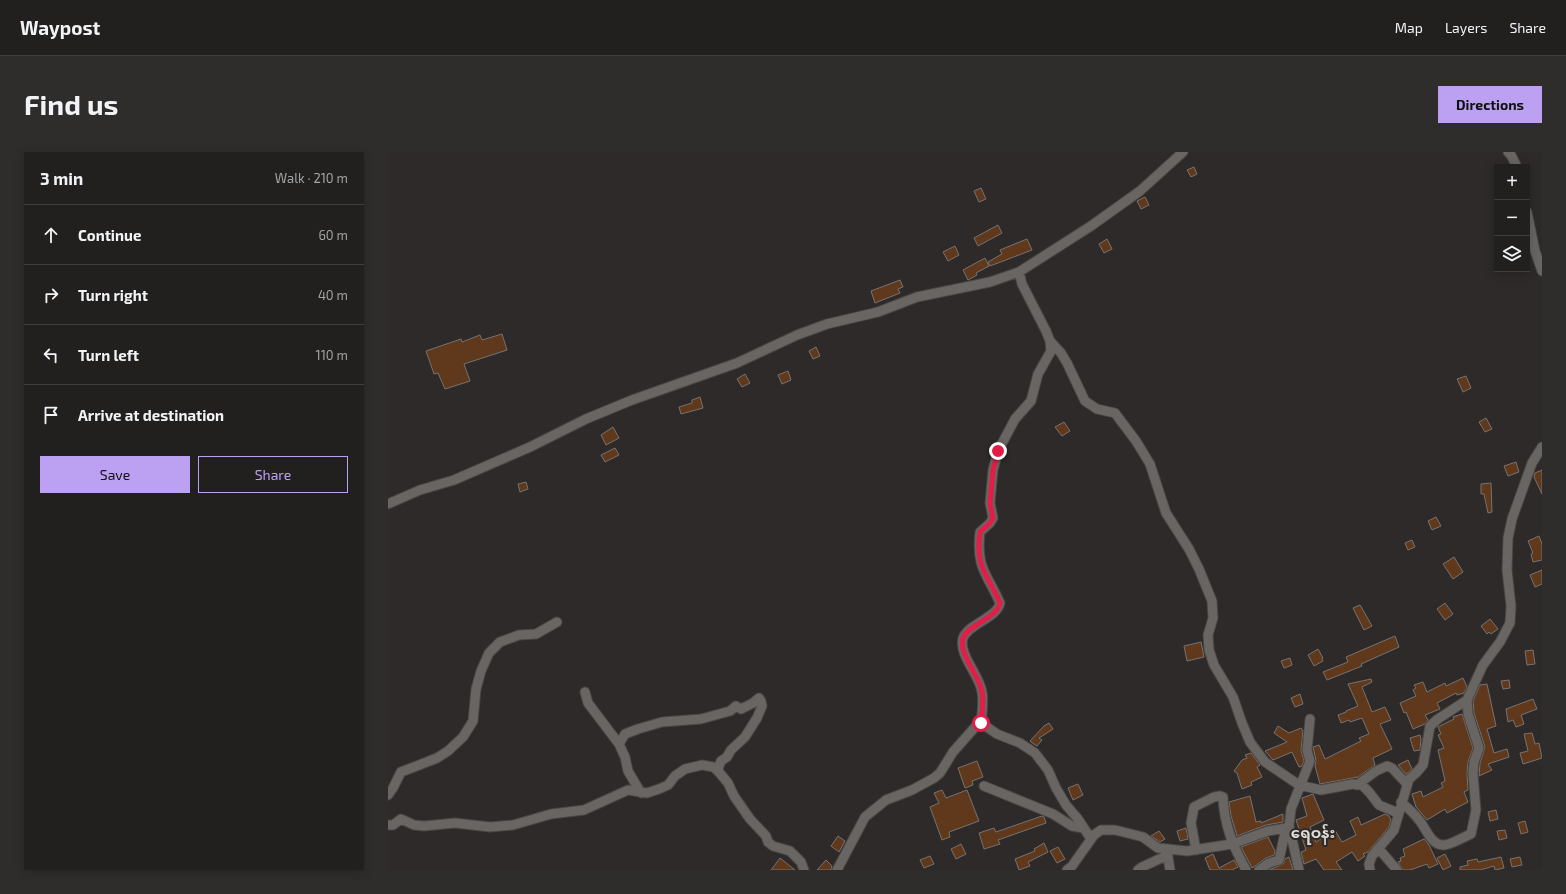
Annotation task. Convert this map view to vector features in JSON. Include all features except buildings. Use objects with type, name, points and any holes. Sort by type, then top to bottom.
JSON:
[{"type":"street","points":[[388,504],[420,490],[454,480],[530,447],[593,416],[632,400],[737,363],[827,324],[878,312],[917,298],[990,282],[1019,272],[1091,226],[1140,191],[1183,152]]},
{"type":"street","points":[[1511,153],[1516,164]]},
{"type":"street","points":[[1530,227],[1535,251],[1542,271]]},
{"type":"street","points":[[1019,272],[1022,284],[1050,341],[1067,362],[1085,401],[1097,409],[1115,413],[1150,464],[1166,513],[1199,569],[1212,601],[1212,618],[1208,635],[1209,650],[1214,665],[1233,697],[1250,742],[1265,762],[1299,785],[1321,790],[1362,785],[1370,792],[1379,805],[1398,813]]},
{"type":"street","points":[[981,723],[982,691],[962,644],[964,636],[994,612],[1000,606],[1000,603],[983,571],[979,559],[980,532],[990,523],[993,518],[990,503],[993,470],[998,451],[1015,419],[1031,401],[1038,374],[1050,351],[1050,341]]},
{"type":"street","points":[[1370,870],[1369,864],[1372,856],[1394,830],[1409,779],[1418,772],[1423,765],[1430,726],[1466,700],[1483,665],[1500,642],[1510,623],[1511,606],[1507,570],[1508,538],[1512,518],[1532,463],[1542,447]]},
{"type":"street","points":[[388,795],[401,772],[437,758],[448,751],[463,737],[473,721],[476,689],[481,671],[489,653],[500,642],[519,635],[536,634],[557,622]]},
{"type":"street","points":[[584,692],[588,703],[618,744],[625,757],[628,771],[641,793]]},
{"type":"street","points":[[618,744],[625,734],[662,722],[701,719],[730,711],[736,706],[741,709],[759,698],[762,706],[757,718],[745,737],[722,761],[718,771]]},
{"type":"street","points":[[1401,802],[1412,811],[1436,843],[1444,845],[1471,834],[1476,810],[1473,787],[1474,768],[1479,748],[1468,714],[1466,700]]},
{"type":"street","points":[[1259,870],[1269,863],[1279,860],[1288,827],[1290,809],[1310,761],[1307,750],[1310,719]]},
{"type":"street","points":[[981,723],[997,734],[1020,743],[1035,753],[1048,770],[1066,805],[1091,839]]},
{"type":"street","points":[[837,870],[865,817],[886,800],[912,790],[934,778],[940,773],[953,752],[976,726],[981,723]]},
{"type":"street","points":[[388,825],[393,824],[399,819],[404,819],[414,825],[424,826],[455,823],[490,827],[513,825],[551,814],[584,810],[628,790],[647,793],[660,789],[685,769],[702,765],[713,767],[718,771],[728,783],[734,796],[750,819],[766,836],[768,842],[773,846],[790,851],[801,862],[804,870]]},
{"type":"street","points":[[1357,785],[1376,771],[1387,766],[1392,768],[1407,784]]},
{"type":"street","points":[[984,786],[1053,814],[1072,826],[1083,828]]},
{"type":"street","points":[[1196,850],[1191,823],[1194,807],[1214,797],[1220,796],[1222,797],[1225,817],[1232,844],[1246,870]]},
{"type":"street","points":[[1138,870],[1167,852],[1173,850],[1196,850],[1232,844],[1268,831],[1288,827]]},
{"type":"street","points":[[1288,827],[1299,870]]},
{"type":"street","points":[[1067,870],[1072,866],[1094,835],[1101,830],[1115,830],[1143,837],[1158,848],[1167,852]]},
{"type":"street","points":[[1379,849],[1397,870]]},
{"type":"street","points":[[1167,852],[1170,870]]},
{"type":"district","name":"ရေဝန်း","points":[[1313,833]]},
{"type":"route","points":[[981,723],[982,691],[962,644],[964,636],[1000,606],[998,598],[983,571],[979,559],[980,532],[990,523],[993,518],[990,503],[994,461],[998,451]]}]
